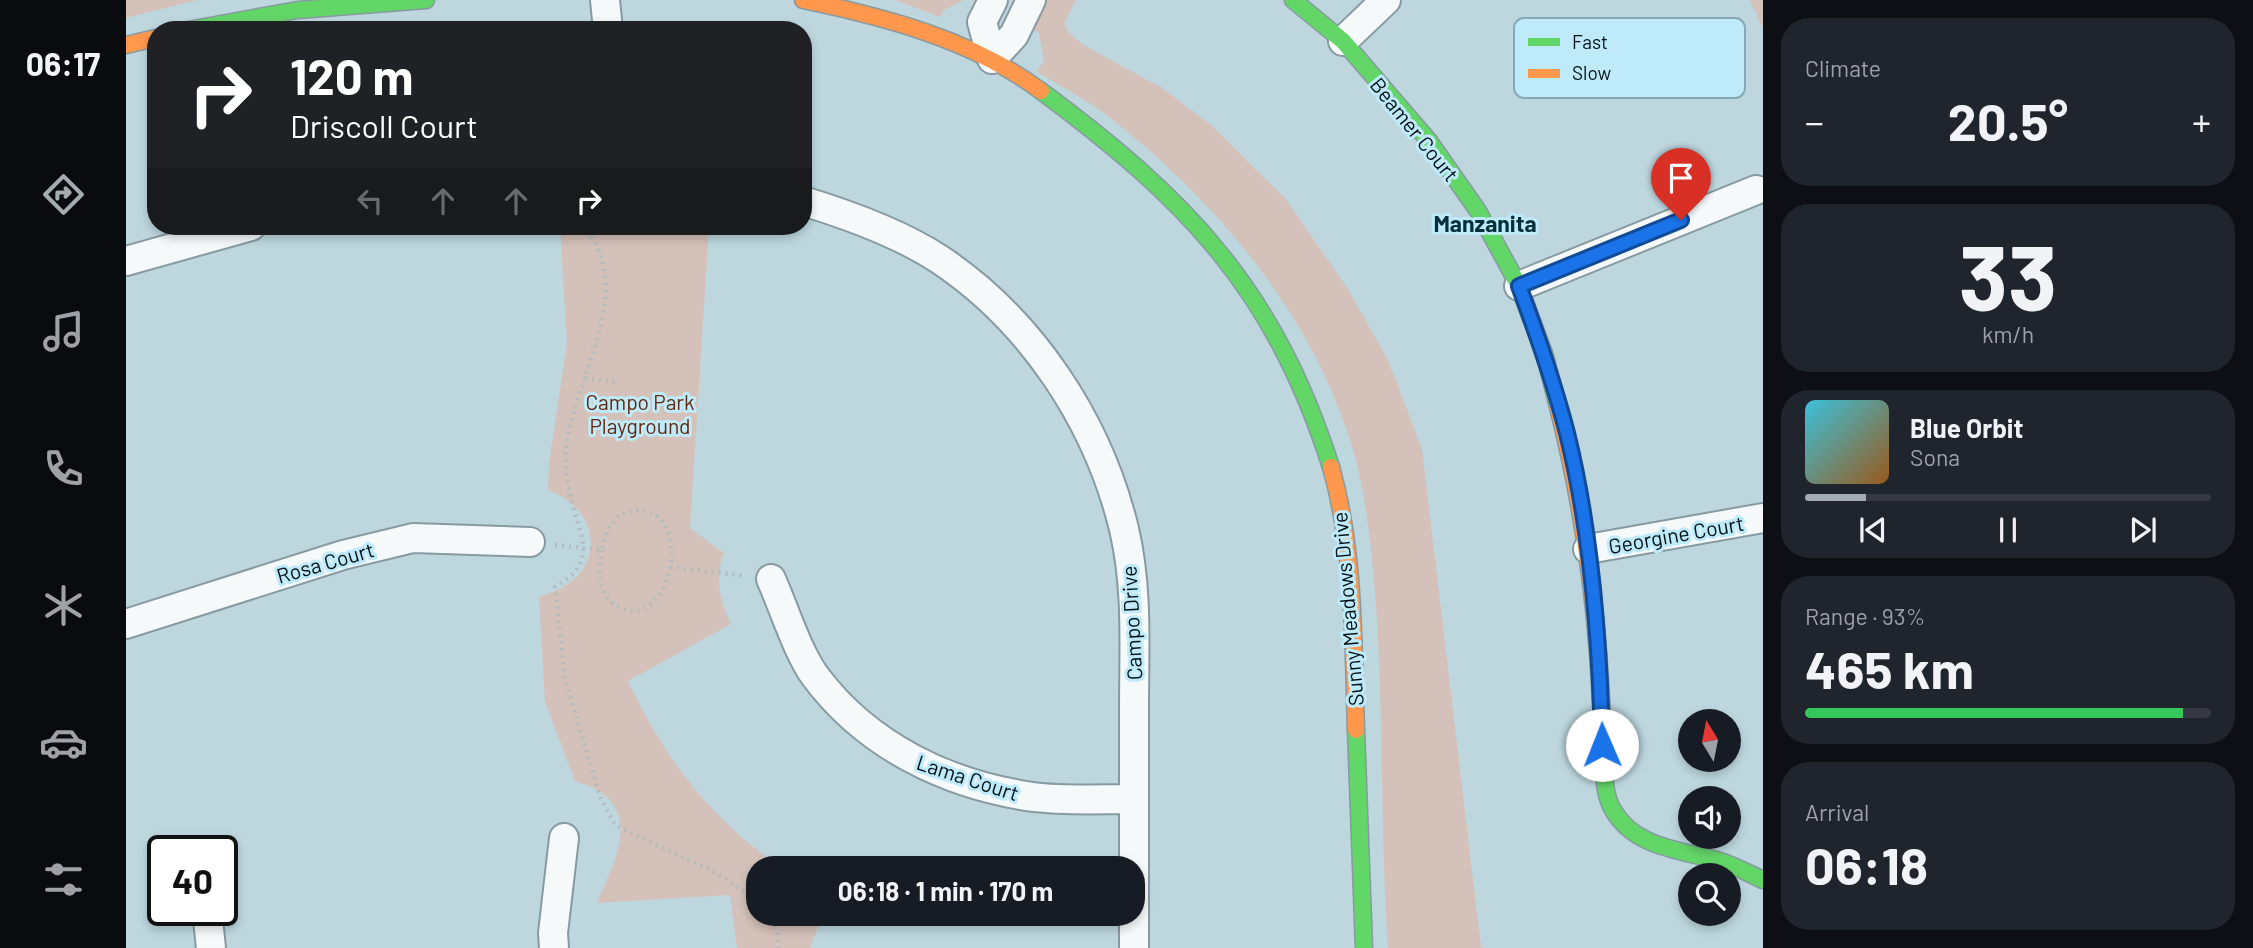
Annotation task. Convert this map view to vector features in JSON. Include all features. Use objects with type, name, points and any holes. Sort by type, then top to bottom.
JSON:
[{"type":"street","points":[[238,21],[298,10],[426,0]]},
{"type":"street","points":[[605,0],[607,21]]},
{"type":"street","name":"Sunny Meadows Drive","points":[[803,0],[901,26],[992,59],[1144,170],[1188,211],[1261,302],[1291,357],[1332,469],[1346,539],[1353,622],[1364,948]]},
{"type":"street","points":[[992,59],[982,22],[993,0]]},
{"type":"street","points":[[992,59],[1014,35],[1031,0]]},
{"type":"street","name":"Beamer Court","points":[[1293,0],[1343,41],[1436,151],[1478,211],[1519,286],[1545,356],[1566,432],[1588,549],[1601,677],[1604,782],[1612,809],[1629,830],[1647,842],[1725,863],[1763,880]]},
{"type":"street","points":[[1343,41],[1386,0]]},
{"type":"street","points":[[126,45],[147,40]]},
{"type":"street","points":[[1519,286],[1756,190]]},
{"type":"street","name":"Campo Drive","points":[[812,204],[851,215],[939,259],[1003,312],[1052,370],[1098,446],[1124,530],[1134,603],[1135,948]]},
{"type":"street","points":[[126,261],[219,235]]},
{"type":"street","name":"Georgine Court","points":[[1588,549],[1763,518]]},
{"type":"street","name":"Rosa Court","points":[[126,624],[343,555],[412,538],[530,542]]},
{"type":"street","name":"Lama Court","points":[[771,579],[813,674],[850,717],[898,754],[963,779],[1033,797],[1134,800]]},
{"type":"street","points":[[554,948],[553,933],[564,838]]},
{"type":"street","points":[[209,926],[211,948]]},
{"type":"path","points":[[591,235],[602,256],[603,318],[571,419],[566,451],[572,503],[585,549],[574,573],[555,587],[565,679],[601,799],[615,825],[718,874],[746,893]]},
{"type":"path","points":[[585,379],[616,382]]},
{"type":"path","points":[[642,510],[656,515],[665,524],[671,543],[670,567],[667,585],[655,602],[646,607],[621,608],[611,602],[599,573],[602,550],[611,523],[620,514],[642,510]]},
{"type":"path","points":[[530,542],[602,550]]},
{"type":"path","points":[[670,567],[771,579]]},
{"type":"path","points":[[775,926],[778,933],[778,948]]},
{"type":"green space","points":[[126,0],[198,0],[126,18]]},
{"type":"green space","points":[[895,0],[964,0],[944,10],[940,17]]},
{"type":"green space","points":[[1042,0],[1076,0],[1065,22],[1068,32],[1082,44],[1162,88],[1211,125],[1285,198],[1348,289],[1388,360],[1422,449],[1481,947],[1485,948],[1388,948],[1380,674],[1373,564],[1366,510],[1353,451],[1333,395],[1307,341],[1275,290],[1238,242],[1198,197],[1109,117],[1037,72],[1044,61],[1039,33],[1029,26]]},
{"type":"green space","points":[[1750,0],[1763,0],[1763,29]]},
{"type":"green space","name":"Campo Park Playground","points":[[560,235],[708,235],[690,528],[724,553],[719,580],[724,607],[731,624],[628,681],[674,762],[692,785],[711,808],[766,856],[746,856],[746,926],[818,926],[810,948],[737,948],[730,895],[597,903],[618,849],[621,832],[619,816],[611,802],[597,790],[575,781],[545,702],[539,596],[561,589],[576,577],[586,563],[591,547],[589,530],[581,514],[568,501],[548,490],[549,464],[567,342]]},
{"type":"traffic: fast","points":[[238,21],[298,10],[426,0]]},
{"type":"traffic: fast","points":[[1293,0],[1343,41],[1429,141],[1478,211],[1519,286],[1545,356],[1557,403]]},
{"type":"traffic: fast","points":[[1041,91],[1140,171],[1182,211],[1220,253],[1253,299],[1282,348],[1308,404],[1331,467]]},
{"type":"traffic: fast","points":[[1356,730],[1364,948]]},
{"type":"traffic: fast","points":[[1603,751],[1607,796],[1622,823],[1634,833],[1662,846],[1723,862],[1763,880]]},
{"type":"traffic: slow","points":[[803,0],[865,14],[957,44],[1015,73],[1041,91]]},
{"type":"traffic: slow","points":[[126,45],[147,40]]},
{"type":"traffic: slow","points":[[1557,403],[1576,490],[1590,576],[1599,662],[1603,751]]},
{"type":"traffic: slow","points":[[1331,467],[1349,564],[1356,730]]},
{"type":"district","name":"Manzanita","points":[[1485,223]]},
{"type":"route","points":[[1602,745],[1601,677],[1588,549],[1578,484],[1545,356],[1519,286],[1681,220]]}]
